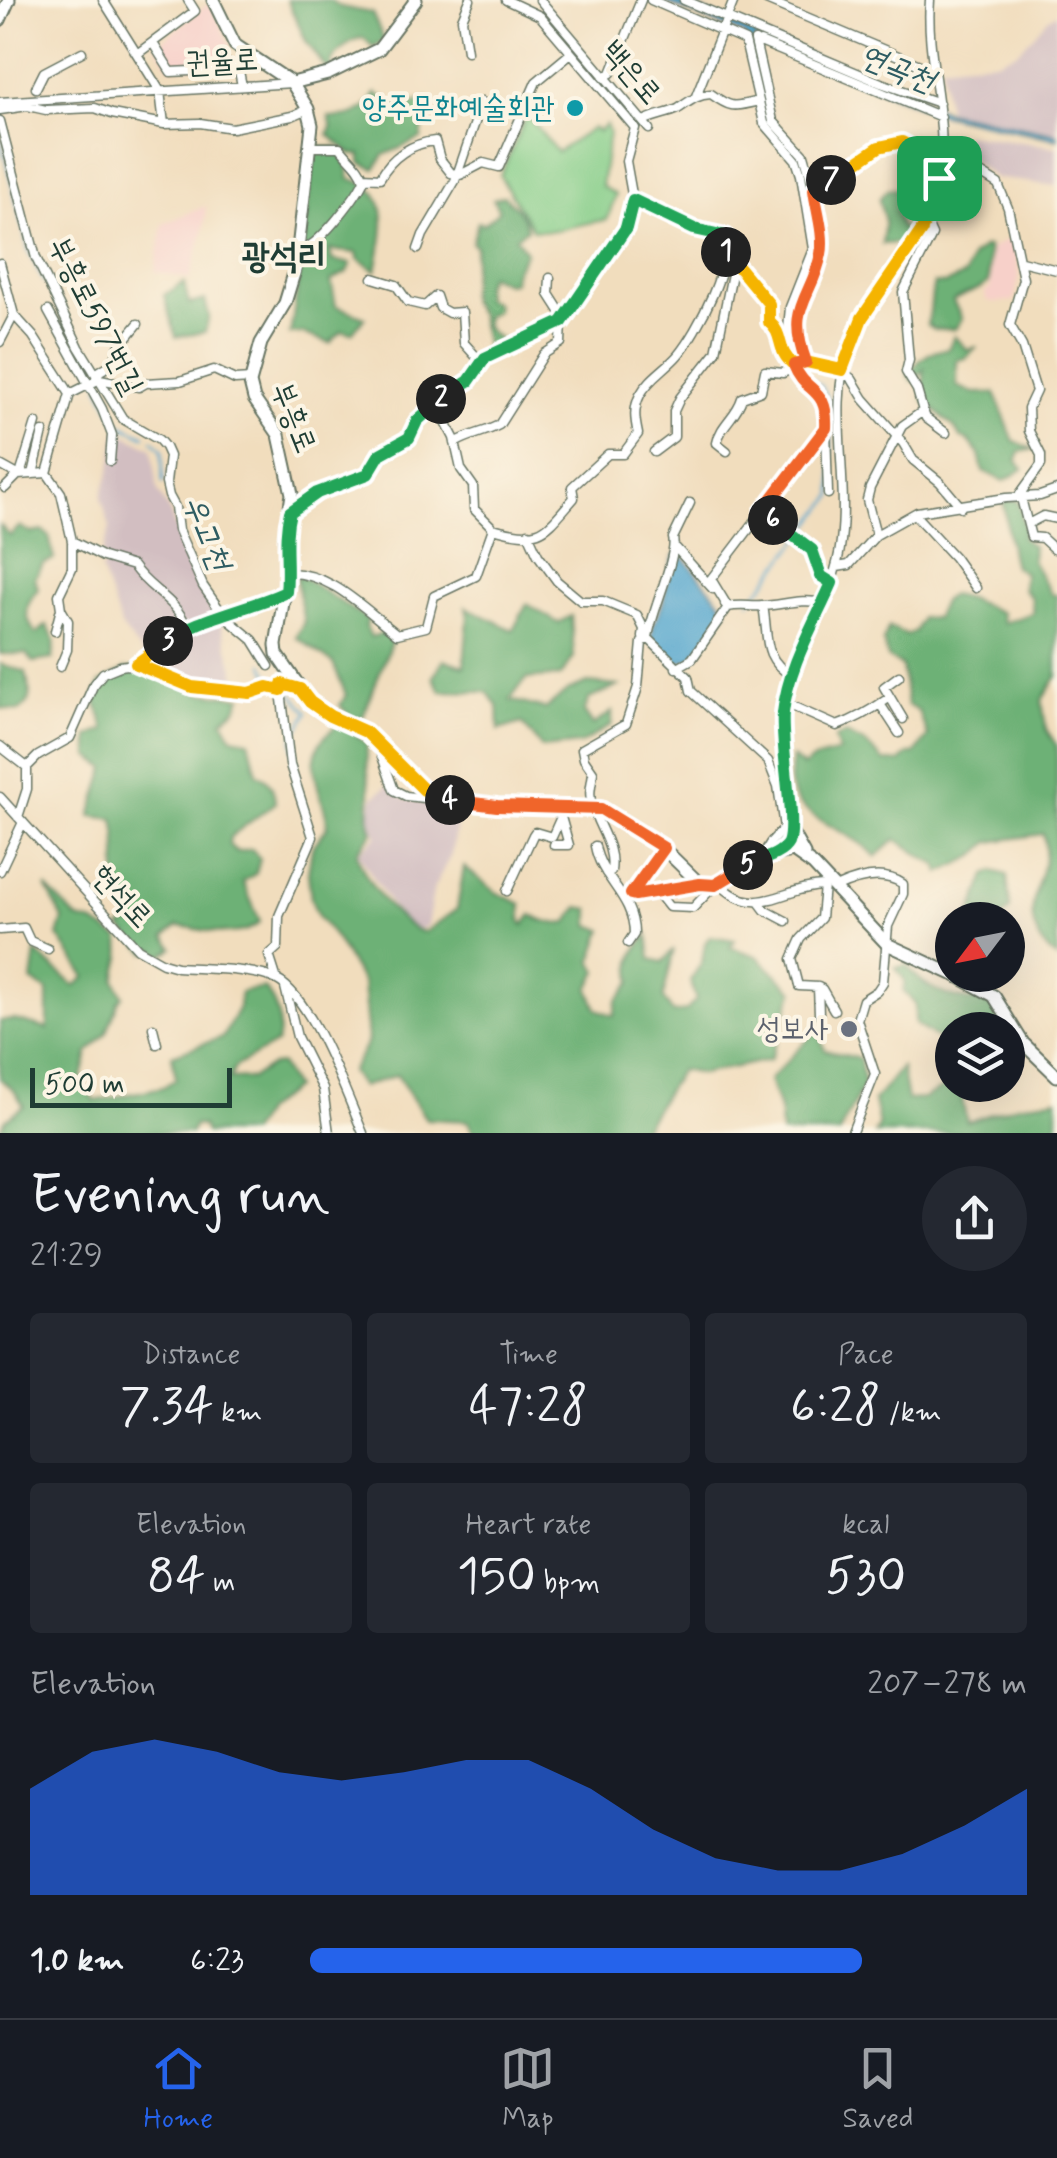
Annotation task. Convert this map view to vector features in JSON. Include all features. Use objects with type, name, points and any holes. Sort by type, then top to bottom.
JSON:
[{"type":"main road","points":[[0,17],[8,0]]},
{"type":"main road","name":"부흥로","points":[[213,0],[235,45],[294,81],[305,105],[311,147],[299,250],[288,294],[260,344],[251,379],[254,399],[279,435],[292,494],[285,538],[288,573],[277,654]]},
{"type":"main road","name":"권율로","points":[[294,81],[328,74],[383,46],[416,0]]},
{"type":"main road","points":[[277,654],[310,702],[366,732],[424,790],[443,799],[561,812],[592,808],[612,814],[664,848],[700,884],[717,884],[778,852],[793,851],[813,865]]},
{"type":"main road","points":[[778,852],[788,842],[791,828]]},
{"type":"main road","points":[[791,828],[796,846],[887,944],[935,965]]},
{"type":"main road","points":[[987,992],[994,996],[1023,1043],[1057,1076]]},
{"type":"street","points":[[103,0],[160,91],[164,124]]},
{"type":"street","points":[[136,54],[195,11],[188,0]]},
{"type":"street","points":[[467,51],[462,19],[470,0]]},
{"type":"street","points":[[506,0],[536,13],[571,53],[604,76],[636,130]]},
{"type":"street","points":[[604,76],[640,0]]},
{"type":"street","points":[[651,0],[753,44],[773,121],[804,155],[814,190],[822,251],[798,317],[799,377],[817,391],[824,403],[828,494]]},
{"type":"street","points":[[684,0],[895,89],[939,103]]},
{"type":"street","points":[[696,96],[734,0]]},
{"type":"street","points":[[766,0],[934,71]]},
{"type":"street","points":[[793,851],[782,746],[785,702],[836,567],[842,522],[842,370],[862,318],[926,222],[940,174],[941,117],[929,32],[930,0]]},
{"type":"street","points":[[536,13],[543,1]]},
{"type":"street","name":"백은로","points":[[543,1],[604,76],[602,80],[647,125]]},
{"type":"street","points":[[753,44],[760,42],[941,117]]},
{"type":"street","points":[[154,44],[171,72],[212,70],[224,62],[239,71],[242,86]]},
{"type":"street","points":[[753,44],[758,102],[764,123],[796,160],[801,175],[812,249],[793,296],[788,329],[801,363]]},
{"type":"street","points":[[36,88],[44,72],[82,52]]},
{"type":"street","points":[[311,147],[340,146],[364,176],[380,178],[416,143],[435,142],[440,159],[452,174],[483,163],[499,166],[536,82],[571,53]]},
{"type":"street","name":"권율로","points":[[0,102],[294,81]]},
{"type":"street","points":[[455,443],[469,433],[487,432],[499,425],[544,354],[561,343],[564,321],[626,228],[633,200],[626,161],[636,130],[696,96],[711,94],[733,108],[758,102]]},
{"type":"street","points":[[418,250],[457,175],[482,102]]},
{"type":"street","points":[[0,110],[28,106],[55,110],[95,108],[164,124],[200,123],[232,128],[292,116],[305,105]]},
{"type":"street","name":"부흥로597번길","points":[[0,122],[36,258],[94,382],[122,419],[166,447],[166,482],[178,530],[203,586],[222,617],[253,640],[269,666],[270,676],[282,687]]},
{"type":"street","points":[[814,190],[826,187],[879,147],[902,142],[915,149],[929,170],[940,174]]},
{"type":"street","points":[[942,149],[998,184],[1008,208],[1021,261],[1022,286],[1010,325],[1022,346],[1036,391],[1028,408],[1029,431],[1041,455],[1041,465],[1022,487],[1020,497],[1031,537],[1042,538],[1054,549]]},
{"type":"street","points":[[299,250],[312,248],[334,224],[363,184],[364,176]]},
{"type":"street","points":[[430,406],[442,415],[455,443],[461,469],[473,486],[474,509],[493,528],[536,534],[546,531],[574,498],[572,487],[608,454],[623,454],[638,434],[635,407],[641,392],[690,339],[719,282],[726,252],[726,236],[722,233],[694,229],[633,200]]},
{"type":"street","points":[[914,266],[920,263],[932,235],[926,222]]},
{"type":"street","points":[[726,252],[769,305],[769,322],[778,331],[780,350],[801,363],[842,370],[918,466],[940,482],[960,506]]},
{"type":"street","points":[[908,254],[914,266],[902,302],[906,372],[918,390],[926,418],[946,433]]},
{"type":"street","points":[[1021,261],[1057,270]]},
{"type":"street","points":[[0,263],[14,316],[33,336],[70,394]]},
{"type":"street","points":[[654,452],[674,437],[674,411],[680,398],[716,352],[734,264]]},
{"type":"street","points":[[373,278],[396,284],[408,302],[426,306],[436,296],[440,308],[449,313],[462,312],[464,342],[480,362]]},
{"type":"street","points":[[550,278],[549,294],[564,321]]},
{"type":"street","points":[[769,305],[793,296]]},
{"type":"street","points":[[48,311],[94,382],[112,435],[110,462]]},
{"type":"street","points":[[0,342],[14,316]]},
{"type":"street","points":[[290,512],[317,493],[368,474],[380,454],[409,438],[430,406],[469,381],[480,362],[564,321]]},
{"type":"street","points":[[47,473],[70,394],[94,382],[115,361],[119,347],[138,324]]},
{"type":"street","points":[[727,451],[717,444],[718,437],[738,411],[742,398],[761,390],[766,371],[783,373],[801,363]]},
{"type":"street","points":[[94,382],[115,380],[139,387],[180,382],[214,370],[235,380],[251,379]]},
{"type":"street","points":[[876,536],[867,500],[902,426],[923,411]]},
{"type":"street","points":[[5,488],[19,475],[36,423]]},
{"type":"street","points":[[728,607],[712,579],[826,428]]},
{"type":"street","points":[[33,474],[43,432]]},
{"type":"street","points":[[0,465],[19,475],[47,473]]},
{"type":"street","points":[[47,473],[61,493],[72,541],[72,568],[60,592],[61,609],[55,631]]},
{"type":"street","points":[[836,567],[849,564],[876,536],[914,514],[1043,496],[1057,490]]},
{"type":"street","points":[[690,502],[673,538],[676,548],[728,607]]},
{"type":"street","points":[[762,512],[812,550],[823,578],[832,583]]},
{"type":"street","points":[[914,514],[954,557],[976,588]]},
{"type":"street","points":[[1028,524],[1043,516],[1057,520]]},
{"type":"street","points":[[288,573],[306,574],[338,589],[397,634],[426,627],[434,596],[476,576],[493,528]]},
{"type":"street","points":[[528,532],[538,555],[557,581],[581,600],[603,602],[637,615],[645,640],[688,677],[691,690],[699,698],[768,760],[778,786],[784,828],[761,859]]},
{"type":"street","points":[[72,541],[103,557],[133,566],[141,578],[179,608],[188,626]]},
{"type":"street","points":[[606,873],[612,862],[610,850],[592,808],[588,790],[592,772],[582,749],[626,724],[635,702],[651,615],[659,606],[664,576],[676,548]]},
{"type":"street","points":[[0,871],[20,819],[27,767],[70,738],[93,686],[103,673],[136,664],[188,626],[286,592]]},
{"type":"street","points":[[676,668],[692,659],[728,607],[796,601],[823,603]]},
{"type":"street","points":[[764,606],[767,650],[782,670],[792,676]]},
{"type":"street","points":[[60,667],[67,650],[68,627],[68,616],[61,609]]},
{"type":"street","points":[[269,666],[277,654]]},
{"type":"street","points":[[136,664],[192,687],[250,693],[268,687],[300,689]]},
{"type":"street","points":[[899,676],[884,687],[903,719]]},
{"type":"street","points":[[282,687],[290,765],[313,837],[278,916],[278,947],[269,955],[277,980],[305,1008],[363,1133]]},
{"type":"street","points":[[785,702],[838,726],[890,698]]},
{"type":"street","points":[[880,704],[900,733]]},
{"type":"street","points":[[378,744],[398,794],[443,799]]},
{"type":"street","points":[[0,746],[27,767]]},
{"type":"street","name":"현석로","points":[[0,797],[126,936],[150,956],[177,967],[277,980]]},
{"type":"street","points":[[554,845],[568,845],[561,812]]},
{"type":"street","points":[[507,891],[535,832],[552,837],[561,812]]},
{"type":"street","points":[[595,846],[608,880],[628,896],[634,924],[634,934],[628,943]]},
{"type":"street","points":[[628,896],[664,848]]},
{"type":"street","points":[[658,893],[669,908],[693,908],[717,884],[764,904],[811,886],[879,876],[900,880],[903,894],[891,916],[883,982],[860,1005],[857,1020],[876,1074],[852,1132]]},
{"type":"street","points":[[628,896],[700,884]]},
{"type":"street","points":[[829,885],[821,918],[801,940],[792,963],[799,986],[822,989],[834,1010]]},
{"type":"street","points":[[759,902],[765,910],[786,921]]},
{"type":"street","points":[[0,930],[24,928],[30,942],[48,949]]},
{"type":"street","points":[[286,987],[297,1037],[323,1089],[326,1131]]},
{"type":"street","points":[[818,988],[819,1014]]},
{"type":"street","points":[[153,1028],[157,1044]]},
{"type":"shaded area","points":[[209,3],[231,47],[211,66],[170,68],[156,46]]},
{"type":"shaded area","points":[[1057,13],[1057,134],[947,110],[942,65],[995,61],[1019,51]]},
{"type":"shaded area","points":[[965,134],[1057,147],[1057,186],[995,178],[961,152]]},
{"type":"shaded area","points":[[206,206],[190,279],[155,272],[163,224]]},
{"type":"shaded area","points":[[1013,237],[1019,277],[1014,301],[986,300],[985,291],[990,289],[991,281],[990,249]]},
{"type":"shaded area","points":[[117,431],[152,448],[158,491],[194,578],[218,614],[239,686],[190,684],[154,670],[121,626],[101,570],[105,565],[100,560],[110,528],[101,497]]},
{"type":"shaded area","points":[[388,785],[404,799],[459,808],[451,855],[434,887],[427,926],[418,930],[404,922],[392,907],[358,853],[377,836],[369,819],[373,798]]},
{"type":"green space","points":[[287,0],[329,0],[341,7],[372,13],[384,40],[373,47],[364,38],[354,40],[331,62],[332,69],[326,68],[306,41]]},
{"type":"green space","points":[[376,93],[398,107],[427,100],[421,139],[384,155],[375,169],[361,163],[361,155],[351,154],[328,134],[332,128],[329,117],[357,113]]},
{"type":"green space","points":[[527,115],[557,152],[593,128],[598,132],[606,125],[609,133],[601,186],[616,195],[607,220],[533,230],[500,176]]},
{"type":"green space","points":[[336,147],[347,163],[350,179],[375,193],[383,230],[376,271],[358,259],[357,253],[330,250],[332,260],[351,264],[347,272],[331,281],[336,306],[365,317],[352,333],[342,331],[330,343],[302,333],[290,334],[315,148]]},
{"type":"green space","points":[[907,188],[907,205],[896,211],[901,229],[909,226],[915,209],[914,196],[930,200],[919,231],[907,243],[882,244],[885,221],[879,199],[887,190]]},
{"type":"green space","points":[[504,196],[527,229],[516,237],[526,252],[513,282],[489,275],[484,286],[484,298],[496,304],[496,311],[486,316],[486,325],[502,341],[491,349],[486,347],[479,315],[469,298],[476,246],[472,243],[478,222],[484,224],[499,211],[493,199]]},
{"type":"green space","points":[[988,247],[989,282],[953,301],[962,319],[955,329],[934,329],[927,324],[934,283],[945,284],[965,275],[972,256]]},
{"type":"green space","points":[[184,283],[189,304],[205,300],[209,317],[205,332],[176,337],[164,295]]},
{"type":"green space","points":[[954,336],[968,350],[977,347],[966,358],[957,360],[957,386],[973,393],[995,393],[1014,442],[1034,449],[1020,452],[1017,460],[1023,469],[1004,481],[983,471],[979,454],[970,442],[924,401],[924,369],[913,381],[908,375],[925,357],[948,349]]},
{"type":"green space","points":[[1018,500],[1022,538],[1033,547],[1032,561],[1052,595],[1057,595],[1057,676],[1042,700],[1046,729],[1057,746],[1057,959],[1041,942],[1034,926],[1035,895],[1044,865],[1043,834],[990,842],[975,856],[940,873],[938,865],[895,840],[876,857],[805,809],[796,800],[790,782],[792,758],[803,767],[814,759],[839,752],[835,738],[846,734],[866,744],[884,761],[900,762],[908,754],[915,754],[928,736],[918,711],[907,705],[902,666],[888,658],[883,641],[889,627],[907,635],[915,631],[921,618],[935,618],[943,600],[951,595],[1001,613],[1003,623],[1033,613],[1031,598],[1023,588],[1024,573],[1014,566],[1003,501]]},
{"type":"green space","points":[[0,525],[10,536],[20,526],[31,533],[43,531],[49,536],[54,559],[43,564],[35,578],[38,589],[27,611],[36,634],[47,625],[55,641],[53,659],[33,662],[26,654],[0,654]]},
{"type":"green space","points":[[301,576],[368,620],[366,626],[371,637],[386,632],[392,640],[363,717],[352,719],[340,705],[346,695],[333,663],[296,637],[304,622],[296,578]]},
{"type":"green space","points":[[527,604],[558,623],[571,616],[574,657],[561,676],[526,679],[510,700],[546,709],[567,691],[588,683],[618,686],[589,699],[584,712],[593,725],[612,712],[612,725],[580,744],[542,748],[522,723],[499,730],[498,706],[487,692],[441,691],[433,677],[444,660],[464,666],[466,607],[513,630]]},
{"type":"green space","points":[[0,664],[26,672],[30,698],[19,711],[0,708]]},
{"type":"green space","points":[[126,669],[202,693],[242,697],[237,708],[223,720],[232,737],[249,740],[257,773],[269,782],[275,798],[275,803],[230,837],[229,845],[237,852],[252,849],[260,859],[256,873],[243,882],[260,922],[232,933],[178,926],[165,937],[173,948],[162,956],[154,949],[147,953],[120,927],[136,921],[120,893],[114,819],[91,816],[106,768],[89,756],[89,736],[105,730],[95,698],[100,683]]},
{"type":"green space","points":[[336,725],[351,730],[367,744],[373,832],[357,852],[373,886],[405,922],[425,932],[457,909],[464,867],[497,893],[522,904],[524,925],[532,915],[545,922],[563,923],[579,907],[590,909],[590,925],[603,930],[592,961],[598,971],[589,989],[597,1009],[614,1016],[617,1001],[632,982],[634,956],[648,935],[651,959],[663,962],[674,949],[663,998],[673,1013],[686,1011],[696,1000],[690,981],[702,962],[710,936],[735,940],[730,947],[757,956],[794,991],[770,1060],[701,1074],[680,1070],[640,1133],[473,1133],[469,1121],[426,1119],[397,1075],[361,1087],[351,1072],[368,1041],[363,984],[318,916],[308,873],[312,848],[328,826],[314,763],[322,740]]},
{"type":"green space","points":[[993,871],[1007,875],[1009,902],[976,902],[986,875]]},
{"type":"green space","points":[[46,887],[78,919],[94,923],[120,939],[121,958],[115,980],[123,996],[107,1032],[88,1053],[81,1081],[95,1101],[163,1087],[176,1079],[172,1055],[223,1037],[239,1007],[240,992],[265,988],[277,1014],[277,1043],[236,1066],[229,1079],[252,1078],[280,1064],[294,1088],[264,1111],[250,1133],[205,1133],[202,1126],[194,1125],[191,1133],[0,1133],[5,1120],[24,1106],[14,1090],[0,1079],[0,1021],[15,1020],[48,1029],[48,991],[32,981],[36,952],[75,986],[86,977],[58,936],[63,919]]},
{"type":"green space","points":[[907,965],[935,992],[988,1001],[994,1012],[935,1012],[935,1038],[915,1024],[915,1003],[903,991],[905,981],[896,968]]},
{"type":"green space","points":[[817,1030],[825,1050],[860,1059],[864,1084],[839,1133],[781,1133],[780,1112],[769,1080]]},
{"type":"green space","points":[[901,1067],[907,1100],[923,1099],[935,1092],[935,1102],[963,1102],[967,1122],[1017,1105],[1057,1098],[1057,1133],[875,1133],[879,1126],[874,1101]]},
{"type":"water","points":[[659,0],[676,0],[945,111],[1057,134],[1057,139],[936,113],[754,37],[771,121],[804,157],[811,186],[805,189],[799,160],[765,121],[745,35]]},
{"type":"water","points":[[675,554],[681,554],[727,609],[692,659],[675,663],[651,640]]},
{"type":"waterway","name":"우고천","points":[[0,138],[29,251],[44,282]]},
{"type":"waterway","points":[[808,184],[813,211]]},
{"type":"waterway","points":[[797,303],[795,335],[803,374]]},
{"type":"waterway","points":[[750,602],[833,496],[830,402],[820,385],[809,379]]},
{"type":"waterway","name":"우고천","points":[[99,386],[119,424],[145,436]]},
{"type":"waterway","name":"우고천","points":[[153,440],[162,450],[163,483]]},
{"type":"waterway","name":"우고천","points":[[264,664],[272,684]]},
{"type":"waterway","name":"우고천","points":[[289,690],[308,712],[293,739],[296,770]]},
{"type":"place","name":"양주문화예술회관","points":[[575,108]]},
{"type":"place","name":"성보사","points":[[849,1029]]},
{"type":"district","name":"광석리","points":[[284,257]]},
{"type":"route","points":[[939,178],[922,230],[855,330],[842,370],[818,363],[794,365],[788,360],[780,350],[778,331],[769,322],[769,304],[726,252],[726,236],[694,229],[633,200],[626,228],[562,322],[485,358],[469,381],[430,406],[409,438],[380,454],[368,474],[317,493],[290,512],[285,538],[286,592],[214,621],[178,630],[136,664],[192,687],[250,693],[268,687],[281,690],[282,684],[300,689],[330,716],[366,732],[432,796],[497,806],[601,809],[664,848],[631,894],[715,885],[783,849],[791,825],[782,746],[783,710],[802,650],[832,583],[821,576],[812,550],[762,512],[826,428],[824,403],[817,391],[799,377],[794,365],[806,362],[798,317],[822,251],[814,190],[826,187],[879,147],[902,142],[915,149],[929,170],[940,174],[939,178]]},
{"type":"water label","name":"연곡천","points":[[897,69]]}]
